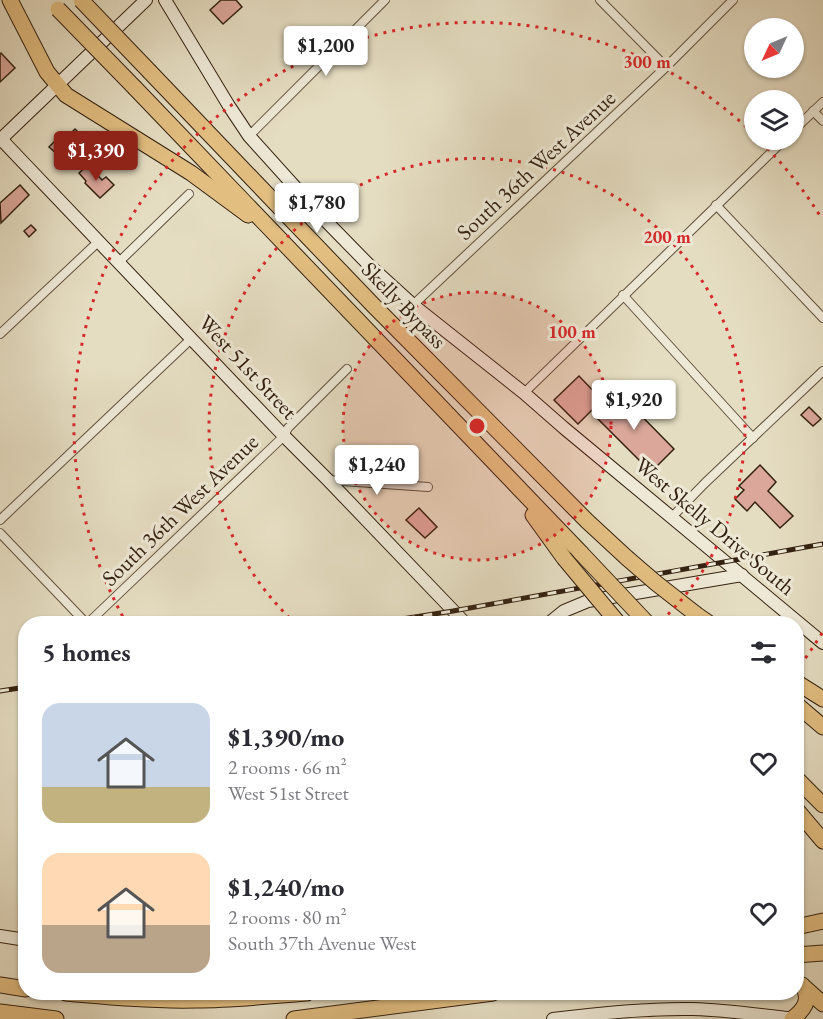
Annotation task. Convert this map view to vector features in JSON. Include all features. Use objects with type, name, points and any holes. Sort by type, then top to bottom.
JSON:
[{"type":"highway","points":[[10,0],[47,72],[66,95],[191,173],[277,235]]},
{"type":"highway","name":"Skelly Bypass","points":[[81,0],[381,314],[570,504],[627,558],[699,616]]},
{"type":"highway","name":"Skelly Bypass","points":[[54,4],[640,616]]},
{"type":"highway","points":[[502,471],[564,558],[612,616]]},
{"type":"highway","points":[[804,687],[823,699]]},
{"type":"highway","points":[[804,711],[823,727]]},
{"type":"highway","points":[[804,786],[823,805]]},
{"type":"highway","points":[[804,821],[823,842]]},
{"type":"highway","points":[[804,920],[823,920]]},
{"type":"highway","points":[[804,925],[823,920]]},
{"type":"highway","points":[[804,954],[823,953]]},
{"type":"highway","points":[[804,988],[823,1004]]},
{"type":"highway","points":[[793,1019],[806,1005],[804,991]]},
{"type":"highway","points":[[294,1019],[439,1000]]},
{"type":"highway","points":[[3,1012],[56,1019]]},
{"type":"street","points":[[0,139],[146,0]]},
{"type":"street","name":"West Skelly Drive South","points":[[165,0],[249,136],[323,219],[369,265],[413,305],[524,393],[791,616]]},
{"type":"street","points":[[249,136],[385,0]]},
{"type":"street","points":[[600,0],[666,67]]},
{"type":"street","name":"South 36th West Avenue","points":[[413,305],[666,67],[733,0]]},
{"type":"street","points":[[804,120],[823,102]]},
{"type":"street","points":[[813,111],[823,121]]},
{"type":"street","name":"West 51st Street","points":[[0,139],[458,616]]},
{"type":"street","points":[[524,393],[774,150]]},
{"type":"street","points":[[119,262],[189,194]]},
{"type":"street","points":[[716,205],[823,318]]},
{"type":"street","points":[[0,334],[98,242]]},
{"type":"street","points":[[623,295],[753,438]]},
{"type":"street","points":[[0,520],[192,338]]},
{"type":"street","name":"South 36th West Avenue","points":[[95,616],[284,436],[288,428],[347,369]]},
{"type":"street","points":[[672,517],[823,370]]},
{"type":"street","points":[[328,480],[428,487]]},
{"type":"street","points":[[0,533],[79,616]]},
{"type":"street","points":[[558,616],[588,601],[742,575]]},
{"type":"street","name":"West Skelly Drive South","points":[[804,627],[823,643]]},
{"type":"street","points":[[0,936],[18,939]]},
{"type":"street","points":[[553,1019],[617,1012],[692,1009],[741,1012],[793,1019]]},
{"type":"building","points":[[221,0],[236,0],[242,7],[223,24],[210,10]]},
{"type":"building","points":[[0,54],[15,68],[0,82]]},
{"type":"building","points":[[75,129],[87,143],[65,161],[49,147],[60,136],[64,140]]},
{"type":"building","points":[[88,165],[102,180],[106,177],[114,185],[100,198],[85,183],[86,181],[79,173]]},
{"type":"building","points":[[20,185],[29,195],[1,223],[0,203]]},
{"type":"building","points":[[31,225],[36,230],[29,237],[24,231]]},
{"type":"building","points":[[579,376],[602,400],[578,424],[554,400]]},
{"type":"building","points":[[617,391],[674,449],[651,472],[593,414]]},
{"type":"building","points":[[809,407],[821,419],[813,426],[801,415]]},
{"type":"building","points":[[760,465],[776,482],[768,491],[793,516],[780,528],[755,502],[747,511],[735,499],[744,490],[739,486]]},
{"type":"building","points":[[419,508],[437,527],[425,538],[406,520]]},
{"type":"railway","points":[[421,616],[823,544]]},
{"type":"railway","points":[[0,691],[18,688]]}]
